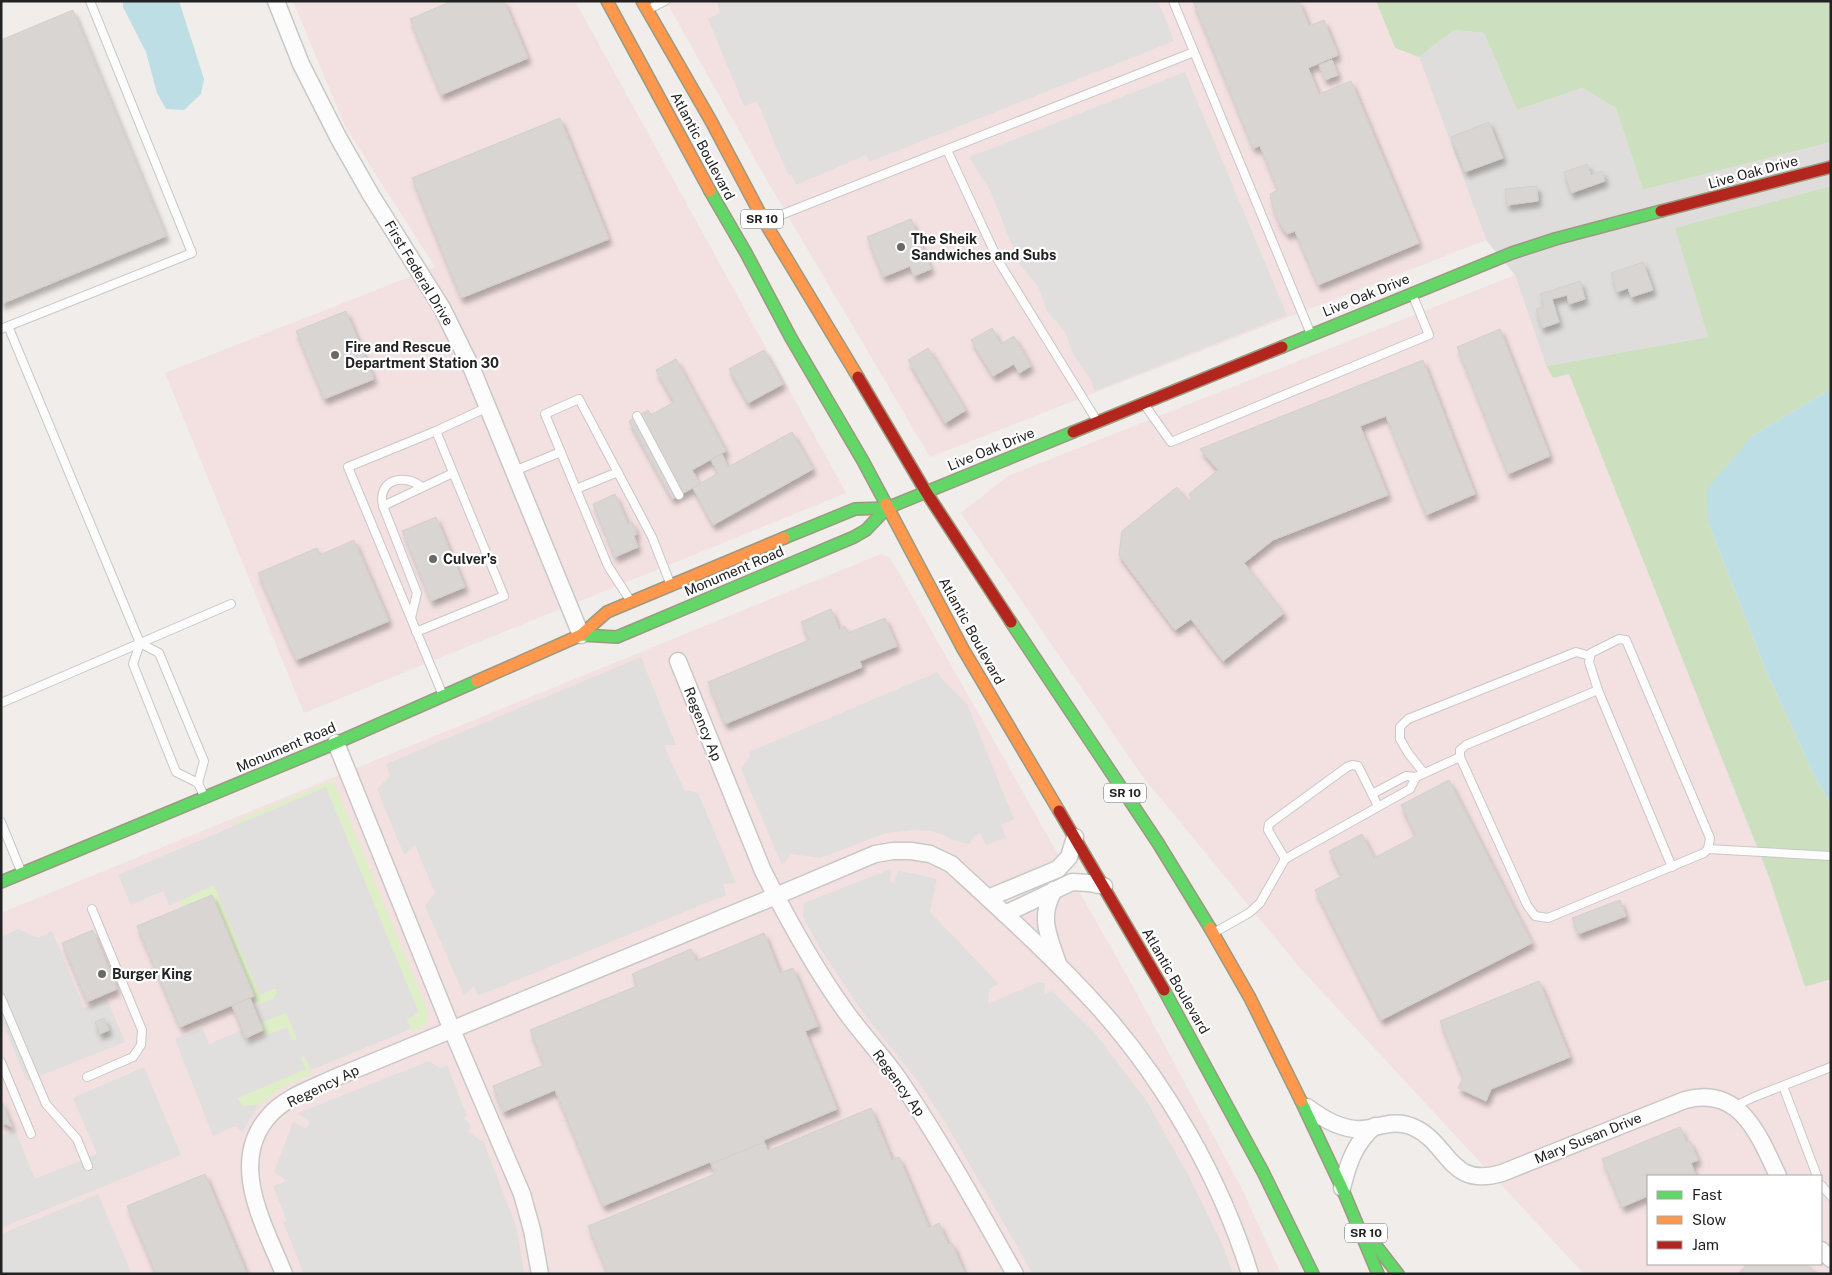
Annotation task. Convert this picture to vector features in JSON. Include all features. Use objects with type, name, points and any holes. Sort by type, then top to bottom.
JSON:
[{"type":"main road","name":"Atlantic Boulevard","points":[[607,1],[722,214],[746,252],[791,338],[888,508],[964,649],[1104,886],[1235,1118],[1313,1274]]},
{"type":"main road","name":"Atlantic Boulevard","points":[[644,5],[711,121],[764,222],[823,317],[926,492],[1039,666],[1154,836],[1213,933],[1250,998],[1304,1106],[1342,1188],[1378,1274]]},
{"type":"main road","points":[[625,7],[644,5]]},
{"type":"main road","name":"Live Oak Drive","points":[[926,492],[1494,259],[1554,239],[1831,167]]},
{"type":"main road","name":"Monument Road","points":[[1,882],[336,743],[581,635],[607,612],[671,585],[855,509],[888,508],[926,492]]},
{"type":"main road","name":"Monument Road","points":[[581,635],[617,637],[854,537],[866,530],[888,508]]},
{"type":"main road","name":"Atlantic Boulevard","points":[[1342,1188],[1366,1233],[1398,1274]]},
{"type":"street","name":"First Federal Drive","points":[[276,1],[301,64],[338,137],[371,195],[442,308],[472,369],[581,635]]},
{"type":"street","name":"Regency Ap","points":[[678,661],[763,871],[776,896],[814,965],[847,1013],[898,1078],[936,1135],[1015,1274]]},
{"type":"street","points":[[336,743],[452,1030],[522,1194],[532,1230],[540,1274]]},
{"type":"street","points":[[988,898],[1058,869],[1068,857],[1075,837]]},
{"type":"street","name":"Regency Ap","points":[[284,1274],[253,1195],[250,1157],[255,1136],[269,1115],[287,1101],[310,1089],[875,854],[893,851],[930,854],[951,864],[1059,966],[1100,1010],[1135,1052],[1186,1129],[1208,1170],[1240,1240],[1250,1274]]},
{"type":"street","points":[[1005,914],[1072,882],[1104,886]]},
{"type":"street","points":[[1054,890],[1047,903],[1045,915],[1047,929],[1059,966]]},
{"type":"street","name":"Mary Susan Drive","points":[[1304,1106],[1341,1126],[1357,1129],[1394,1122],[1414,1127],[1426,1136],[1458,1169],[1470,1175],[1483,1176],[1502,1173],[1685,1100],[1699,1097],[1715,1098],[1726,1100],[1735,1106]]},
{"type":"street","points":[[1735,1106],[1756,1132],[1778,1175]]},
{"type":"street","points":[[1342,1188],[1357,1146],[1375,1126]]},
{"type":"lane","points":[[90,1],[192,253],[5,328],[140,643],[159,653],[204,761],[198,784]]},
{"type":"lane","points":[[644,5],[665,1]]},
{"type":"lane","points":[[1173,1],[1311,334]]},
{"type":"lane","points":[[764,222],[1194,52]]},
{"type":"lane","points":[[947,150],[999,262],[1097,422]]},
{"type":"lane","points":[[1143,403],[1171,442],[1429,335],[1412,293]]},
{"type":"lane","points":[[631,602],[608,566],[545,414],[579,399],[652,537],[671,585]]},
{"type":"lane","points":[[444,695],[348,467],[436,431],[488,407]]},
{"type":"lane","points":[[636,416],[679,495]]},
{"type":"lane","points":[[416,632],[504,596],[436,431]]},
{"type":"lane","points":[[514,471],[561,452]]},
{"type":"lane","points":[[576,489],[618,472]]},
{"type":"lane","points":[[383,506],[453,473]]},
{"type":"lane","points":[[410,618],[418,593],[383,506],[381,496],[386,486],[401,479],[414,481],[422,487]]},
{"type":"lane","points":[[1,703],[231,604]]},
{"type":"lane","points":[[1598,690],[1466,745],[1460,750],[1460,757],[1527,905],[1535,916],[1548,918],[1672,867],[1704,853],[1708,849],[1710,838],[1626,640],[1619,639],[1591,653],[1589,662],[1598,690],[1672,867]]},
{"type":"lane","points":[[140,643],[133,664],[176,772],[198,784],[204,797]]},
{"type":"lane","points":[[1424,773],[1408,753],[1400,739],[1400,727],[1408,719],[1576,652],[1590,656]]},
{"type":"lane","points":[[1372,794],[1406,776],[1416,777],[1460,757]]},
{"type":"lane","points":[[1285,859],[1268,830],[1269,824],[1347,767],[1352,765],[1358,766],[1378,806]]},
{"type":"lane","points":[[1213,933],[1249,913],[1260,903],[1285,859],[1410,789],[1416,777]]},
{"type":"lane","points":[[1,822],[22,873]]},
{"type":"lane","points":[[1708,849],[1831,856]]},
{"type":"lane","points":[[87,1077],[132,1057],[141,1045],[142,1038],[142,1030],[92,909]]},
{"type":"lane","points":[[1,998],[46,1104],[77,1139],[88,1166]]},
{"type":"lane","points":[[1,1062],[31,1134]]},
{"type":"lane","points":[[1735,1106],[1831,1067]]},
{"type":"lane","points":[[1783,1086],[1817,1175]]},
{"type":"lane","points":[[1822,1186],[1831,1196]]},
{"type":"shaded area","points":[[293,1],[575,1],[846,493],[304,713],[165,373],[435,267],[345,126]]},
{"type":"shaded area","points":[[666,1],[1376,1],[1395,48],[1419,57],[1486,240],[930,457],[765,177]]},
{"type":"shaded area","points":[[717,1],[1158,1],[1174,41],[869,162],[866,155],[796,185],[791,174],[788,175],[757,101],[744,106],[708,19],[720,13]]},
{"type":"shaded area","points":[[1454,30],[1484,33],[1517,110],[1582,88],[1616,108],[1643,190],[1831,142],[1831,186],[1676,228],[1708,337],[1546,366],[1515,275],[1486,240],[1419,57]]},
{"type":"shaded area","points":[[1185,72],[1287,315],[1095,391],[1090,378],[1074,356],[1065,332],[1047,311],[1038,286],[1020,265],[990,190],[970,157]]},
{"type":"shaded area","points":[[1515,275],[1546,366],[1553,378],[1569,374],[1769,877],[1805,987],[1831,979],[1831,1274],[1584,1274],[1301,969],[1143,777],[961,513],[1008,476]]},
{"type":"shaded area","points":[[881,554],[890,558],[895,566],[1132,985],[1241,1187],[1281,1274],[1,1274],[1,913]]},
{"type":"shaded area","points":[[641,657],[676,745],[664,745],[684,790],[698,793],[736,883],[723,884],[726,895],[478,996],[474,986],[464,995],[425,906],[435,893],[415,845],[404,855],[377,789],[390,776],[386,764]]},
{"type":"shaded area","points":[[938,672],[940,677],[967,704],[1014,819],[1001,825],[1006,838],[986,845],[980,833],[974,836],[970,844],[952,840],[944,835],[930,831],[913,830],[886,833],[820,858],[791,854],[782,865],[741,769],[750,756],[749,752]]},
{"type":"shaded area","points":[[326,787],[419,1013],[407,1019],[411,1029],[311,1070],[304,1056],[302,1056],[301,1059],[306,1069],[238,1098],[242,1106],[259,1105],[242,1132],[235,1126],[213,1136],[175,1039],[202,1028],[209,1044],[242,1030],[247,1043],[287,1027],[292,1040],[296,1040],[296,1037],[286,1013],[260,1023],[253,1007],[273,999],[277,993],[276,989],[260,995],[214,885],[169,906],[163,891],[131,905],[118,875]]},
{"type":"shaded area","points":[[891,869],[890,882],[894,883],[898,870],[937,879],[930,912],[999,984],[989,989],[988,1004],[1039,982],[1045,983],[1044,994],[1052,991],[1095,1033],[1146,1100],[1188,1175],[1224,1248],[1233,1274],[1033,1274],[945,1122],[917,1080],[864,1014],[818,945],[803,917],[804,903]]},
{"type":"shaded area","points":[[18,929],[38,938],[52,931],[84,1008],[107,999],[125,1042],[27,1081],[1,1019],[1,937]]},
{"type":"shaded area","points":[[429,1061],[440,1068],[447,1065],[467,1116],[464,1118],[471,1126],[468,1131],[481,1141],[483,1140],[517,1229],[524,1274],[304,1274],[283,1222],[287,1221],[273,1186],[285,1180],[274,1172],[293,1122],[306,1129],[310,1122],[298,1113]]},
{"type":"shaded area","points":[[144,1067],[181,1155],[1,1228],[1,1136],[15,1130],[35,1179],[97,1154],[73,1098]]},
{"type":"shaded area","points":[[98,1194],[132,1274],[1,1274],[1,1234]]},
{"type":"green space","points":[[1376,1],[1831,1],[1831,142],[1643,190],[1616,108],[1582,88],[1517,110],[1484,33],[1454,30],[1419,57],[1395,48]]},
{"type":"green space","points":[[1831,186],[1831,389],[1752,436],[1708,522],[1767,673],[1816,779],[1831,805],[1831,979],[1805,987],[1769,877],[1569,374],[1553,378],[1546,366],[1708,337],[1675,228]]},
{"type":"green space","points":[[333,780],[427,1009],[428,1017],[426,1023],[416,1031],[411,1029],[406,1019],[419,1014],[236,829],[234,822]]},
{"type":"green space","points":[[214,885],[260,994],[276,989],[278,993],[273,998],[258,1005],[212,895],[181,907],[179,901]]},
{"type":"green space","points":[[286,1013],[296,1040],[292,1040],[286,1027],[266,1036],[260,1023]]},
{"type":"green space","points":[[304,1056],[312,1072],[310,1075],[281,1088],[259,1105],[242,1106],[237,1098],[305,1069],[301,1059]]},
{"type":"water","points":[[123,1],[179,1],[204,79],[201,94],[184,110],[166,109],[157,93],[146,52],[123,7]]},
{"type":"water","points":[[1831,389],[1831,805],[1816,779],[1767,673],[1708,522],[1707,489],[1752,436]]},
{"type":"building","points":[[452,1],[504,1],[528,58],[441,95],[410,19]]},
{"type":"building","points":[[1193,1],[1299,1],[1309,26],[1324,20],[1338,55],[1308,68],[1319,94],[1351,81],[1419,243],[1318,285],[1295,231],[1287,234],[1279,223],[1270,194],[1278,190],[1260,146],[1253,148]]},
{"type":"building","points":[[73,10],[166,236],[1,304],[1,40]]},
{"type":"building","points":[[1332,60],[1338,75],[1325,80],[1319,65]]},
{"type":"building","points":[[560,118],[609,239],[461,298],[412,178]]},
{"type":"building","points":[[1489,122],[1503,158],[1465,172],[1451,137]]},
{"type":"building","points":[[1587,164],[1591,175],[1602,171],[1605,181],[1571,193],[1564,172]]},
{"type":"building","points":[[1537,186],[1538,201],[1507,205],[1505,189]]},
{"type":"building","points":[[911,219],[931,269],[914,276],[910,266],[883,277],[867,237]]},
{"type":"building","points":[[1643,262],[1653,290],[1631,297],[1628,288],[1617,292],[1611,273]]},
{"type":"building","points":[[1580,281],[1585,299],[1569,304],[1567,295],[1552,299],[1559,322],[1542,328],[1536,309],[1544,307],[1540,294]]},
{"type":"building","name":"Fire and Rescue Department Station 30","points":[[346,311],[374,379],[324,399],[296,331]]},
{"type":"building","points":[[992,328],[1001,344],[1014,336],[1031,366],[1019,373],[1014,364],[993,376],[971,340]]},
{"type":"building","points":[[1500,329],[1550,456],[1508,474],[1457,347]]},
{"type":"building","points":[[928,348],[966,410],[945,423],[908,360]]},
{"type":"building","points":[[764,350],[783,384],[748,403],[729,369]]},
{"type":"building","points":[[676,359],[726,451],[692,470],[700,484],[672,499],[629,421],[648,410],[651,415],[674,402],[656,370]]},
{"type":"building","points":[[1423,360],[1475,494],[1426,515],[1386,416],[1360,426],[1388,495],[1273,540],[1244,563],[1284,613],[1223,661],[1191,619],[1175,630],[1119,555],[1122,531],[1177,487],[1188,502],[1192,499],[1189,494],[1218,470],[1200,449]]},
{"type":"building","points":[[792,432],[813,469],[713,525],[693,488],[718,473],[711,460],[722,454],[728,467]]},
{"type":"building","points":[[615,494],[628,524],[632,522],[637,534],[634,536],[638,547],[615,557],[593,504]]},
{"type":"building","name":"Culver's","points":[[436,517],[465,587],[431,601],[402,531]]},
{"type":"building","points":[[354,540],[389,621],[296,660],[258,573],[317,548],[320,555]]},
{"type":"building","points":[[831,609],[839,629],[845,626],[848,633],[885,618],[897,646],[860,661],[862,667],[725,724],[708,682],[809,640],[801,622]]},
{"type":"building","points":[[1449,780],[1532,943],[1381,1020],[1315,890],[1342,876],[1329,851],[1362,834],[1374,858],[1416,836],[1401,805]]},
{"type":"building","points":[[212,895],[254,996],[180,1027],[137,926]]},
{"type":"building","points":[[1620,900],[1626,916],[1578,934],[1572,918]]},
{"type":"building","points":[[93,930],[117,989],[87,1002],[62,943]]},
{"type":"building","points":[[764,933],[780,973],[793,968],[818,1026],[805,1031],[837,1109],[711,1164],[710,1162],[603,1206],[555,1090],[503,1112],[493,1086],[544,1065],[530,1030],[637,986],[632,974],[691,949],[696,961]]},
{"type":"building","points":[[1539,981],[1570,1057],[1491,1089],[1486,1101],[1458,1088],[1463,1078],[1440,1021]]},
{"type":"building","points":[[250,998],[263,1030],[246,1038],[232,1006]]},
{"type":"building","points":[[104,1018],[109,1030],[100,1034],[95,1022]]},
{"type":"building","points":[[1,1100],[12,1127],[1,1122]]},
{"type":"building","points":[[871,1108],[892,1160],[899,1157],[929,1228],[939,1223],[948,1244],[952,1243],[965,1274],[608,1274],[588,1226],[715,1174],[711,1164],[764,1142],[768,1151]]},
{"type":"building","points":[[1680,1127],[1686,1142],[1690,1141],[1698,1160],[1691,1163],[1696,1175],[1647,1175],[1647,1196],[1622,1207],[1602,1159]]},
{"type":"building","points":[[205,1174],[247,1274],[156,1274],[127,1206]]},
{"type":"building","points":[[1746,1265],[1807,1265],[1818,1274],[1738,1274]]},
{"type":"traffic: fast","points":[[710,191],[886,504]]},
{"type":"traffic: fast","points":[[1282,347],[1512,253],[1555,239],[1661,211]]},
{"type":"traffic: fast","points":[[784,538],[855,509],[887,508],[1073,432]]},
{"type":"traffic: fast","points":[[581,635],[617,637],[854,537],[866,530],[887,508]]},
{"type":"traffic: fast","points":[[1011,622],[1158,843],[1210,928]]},
{"type":"traffic: fast","points":[[1,882],[336,743],[477,681]]},
{"type":"traffic: fast","points":[[1164,990],[1263,1172],[1313,1274]]},
{"type":"traffic: fast","points":[[1301,1101],[1342,1188],[1378,1274]]},
{"type":"traffic: fast","points":[[1367,1234],[1398,1274]]},
{"type":"traffic: slow","points":[[607,1],[710,191]]},
{"type":"traffic: slow","points":[[642,1],[711,121],[764,221],[858,377]]},
{"type":"traffic: slow","points":[[886,504],[963,649],[1059,811]]},
{"type":"traffic: slow","points":[[477,681],[581,635],[607,612],[784,538]]},
{"type":"traffic: slow","points":[[1210,928],[1250,998],[1301,1101]]},
{"type":"traffic: jam","points":[[1661,211],[1831,167]]},
{"type":"traffic: jam","points":[[1073,432],[1282,347]]},
{"type":"traffic: jam","points":[[858,377],[926,492],[1011,622]]},
{"type":"traffic: jam","points":[[1059,811],[1164,990]]},
{"type":"place","name":"The Sheik Sandwiches and Subs","points":[[901,247]]},
{"type":"place","name":"Fire and Rescue Department Station 30","points":[[335,355]]},
{"type":"place","name":"Culver's","points":[[433,559]]},
{"type":"place","name":"Burger King","points":[[102,974]]}]
